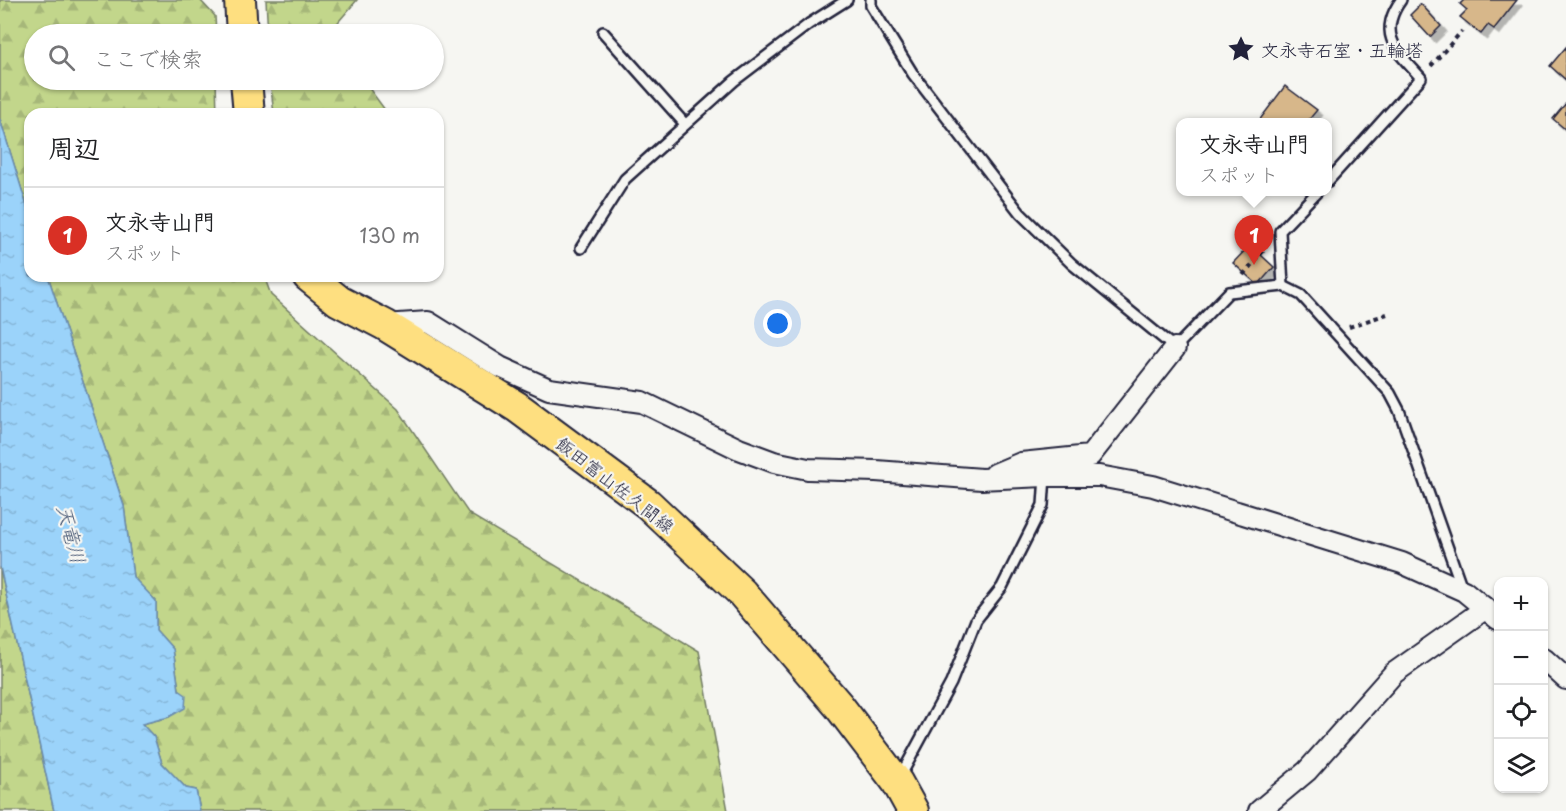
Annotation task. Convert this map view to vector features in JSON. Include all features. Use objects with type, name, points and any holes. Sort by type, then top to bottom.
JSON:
[{"type":"main road","points":[[240,0],[241,24]]},
{"type":"main road","points":[[247,90],[248,108]]},
{"type":"main road","name":"飯田富山佐久間線","points":[[315,282],[339,301],[385,325],[517,407],[648,504],[742,593],[839,706],[897,782],[913,811]]},
{"type":"street","points":[[385,325],[428,322],[500,368],[549,389],[642,402],[739,449],[774,462],[808,469],[876,471],[982,479],[1099,476],[1154,486],[1402,563],[1464,591],[1492,614],[1394,673],[1307,771],[1259,811]]},
{"type":"street","points":[[982,479],[1021,463],[1090,456],[1175,348]]},
{"type":"street","points":[[1548,663],[1566,679]]},
{"type":"lane","points":[[581,248],[625,179],[734,81],[809,24],[847,0]]},
{"type":"lane","points":[[871,0],[871,6],[913,74],[1020,213],[1072,264],[1175,348],[1228,292],[1283,286],[1301,295],[1390,393],[1399,410],[1464,591]]},
{"type":"lane","points":[[1332,177],[1420,78],[1392,44],[1389,20],[1401,0]]},
{"type":"lane","points":[[603,32],[685,124]]},
{"type":"lane","points":[[1283,286],[1280,231],[1313,196]]},
{"type":"lane","points":[[897,782],[951,683],[976,620],[1002,587],[1043,505],[1046,476]]},
{"type":"path","points":[[1420,78],[1462,31]]},
{"type":"path","points":[[1228,292],[1280,231]]},
{"type":"path","points":[[1334,332],[1387,314]]},
{"type":"green space","points":[[0,0],[200,0],[215,16],[215,24],[24,24],[24,90],[216,90],[217,108],[24,108],[24,197],[0,119]]},
{"type":"green space","points":[[266,0],[357,0],[337,24],[267,24]]},
{"type":"green space","points":[[271,90],[370,90],[384,108],[273,108]]},
{"type":"green space","points":[[50,282],[266,282],[271,295],[398,409],[469,514],[699,651],[728,811],[200,811],[196,790],[186,788],[162,763],[154,737],[142,724],[169,717],[179,690],[173,649],[156,630],[156,601],[133,577],[124,506]]},
{"type":"green space","points":[[0,567],[54,811],[0,811]]},
{"type":"water","name":"天竜川","points":[[0,119],[24,197],[24,282],[50,282],[124,506],[133,577],[156,601],[156,630],[173,649],[179,690],[186,695],[185,708],[169,717],[142,724],[154,737],[162,763],[186,788],[196,790],[200,811],[54,811],[0,567]]},
{"type":"building","points":[[1464,0],[1517,0],[1494,29],[1488,25],[1481,34],[1460,17],[1467,10],[1460,4]]},
{"type":"building","points":[[1421,4],[1441,26],[1430,37],[1410,15]]},
{"type":"building","points":[[1566,47],[1566,80],[1550,66]]},
{"type":"building","points":[[1285,86],[1317,110],[1310,118],[1261,118]]},
{"type":"building","points":[[1566,103],[1566,130],[1553,119]]},
{"type":"building","points":[[1250,245],[1274,267],[1258,285],[1233,263]]},
{"type":"place","name":"文永寺石室・五輪塔","points":[[1241,49]]},
{"type":"place","name":"文永寺山門","points":[[1254,265]]}]
